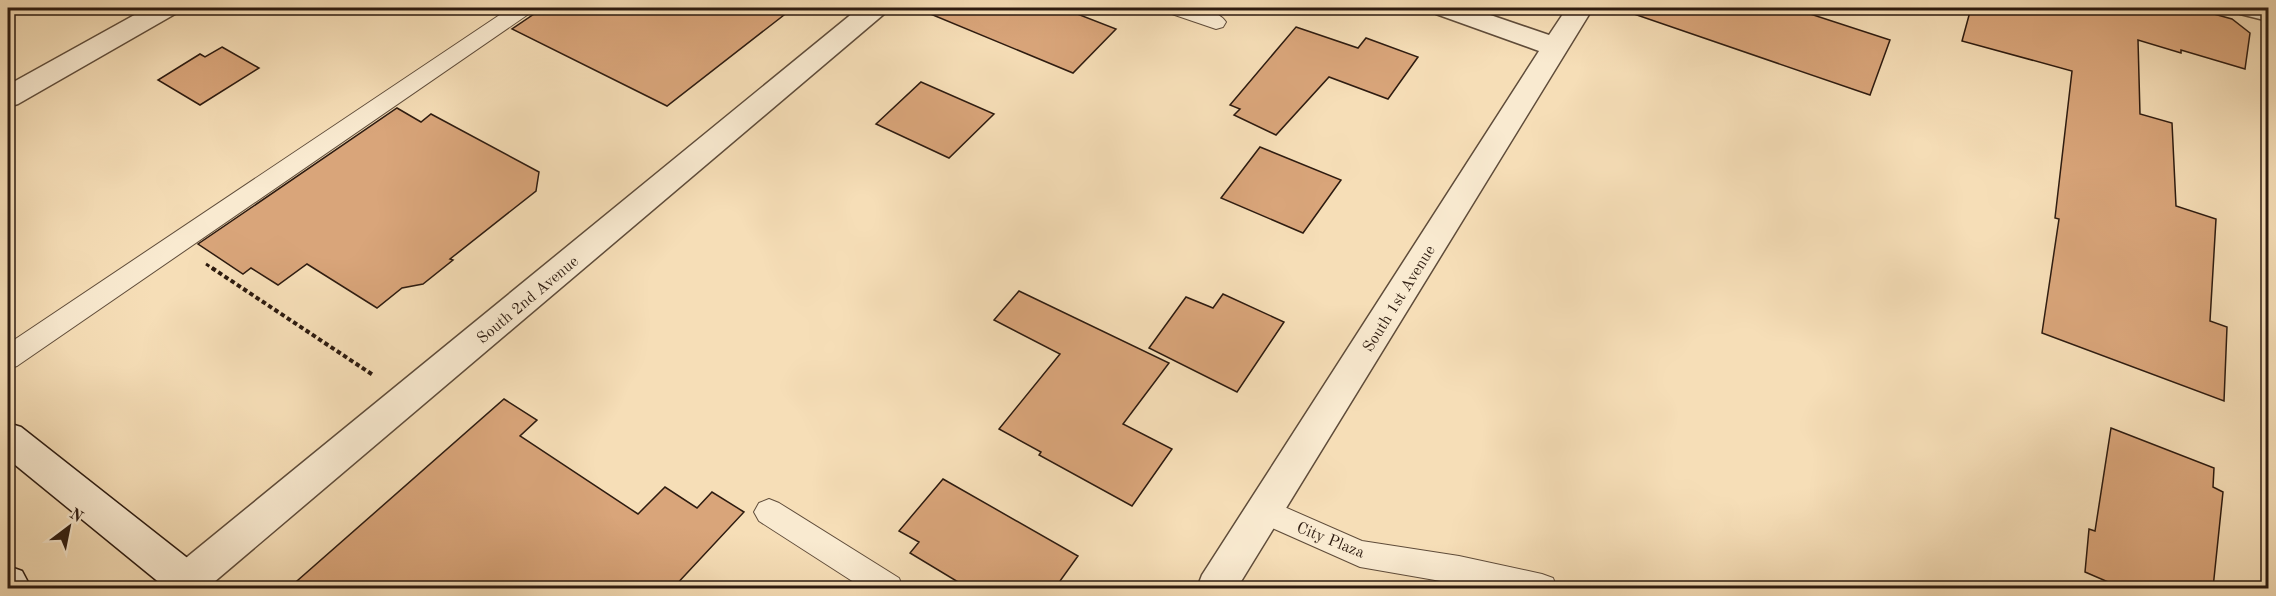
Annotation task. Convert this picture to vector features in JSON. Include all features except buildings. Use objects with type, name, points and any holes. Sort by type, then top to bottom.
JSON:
[{"type":"street","points":[[8,97],[166,8]]},
{"type":"street","name":"South 2nd Avenue","points":[[187,586],[874,8]]},
{"type":"street","points":[[1445,8],[1555,47]]},
{"type":"street","name":"South 1st Avenue","points":[[1216,588],[1580,8]]},
{"type":"street","points":[[2248,8],[2268,13]]},
{"type":"street","points":[[8,438],[187,586]]},
{"type":"street","points":[[8,584],[12,588]]},
{"type":"lane","points":[[8,358],[523,8]]},
{"type":"lane","points":[[1176,8],[1216,22]]},
{"type":"lane","name":"City Plaza","points":[[1264,511],[1360,554],[1459,570],[1542,588]]},
{"type":"lane","points":[[769,512],[888,588]]},
{"type":"path","points":[[175,244],[373,375]]}]
